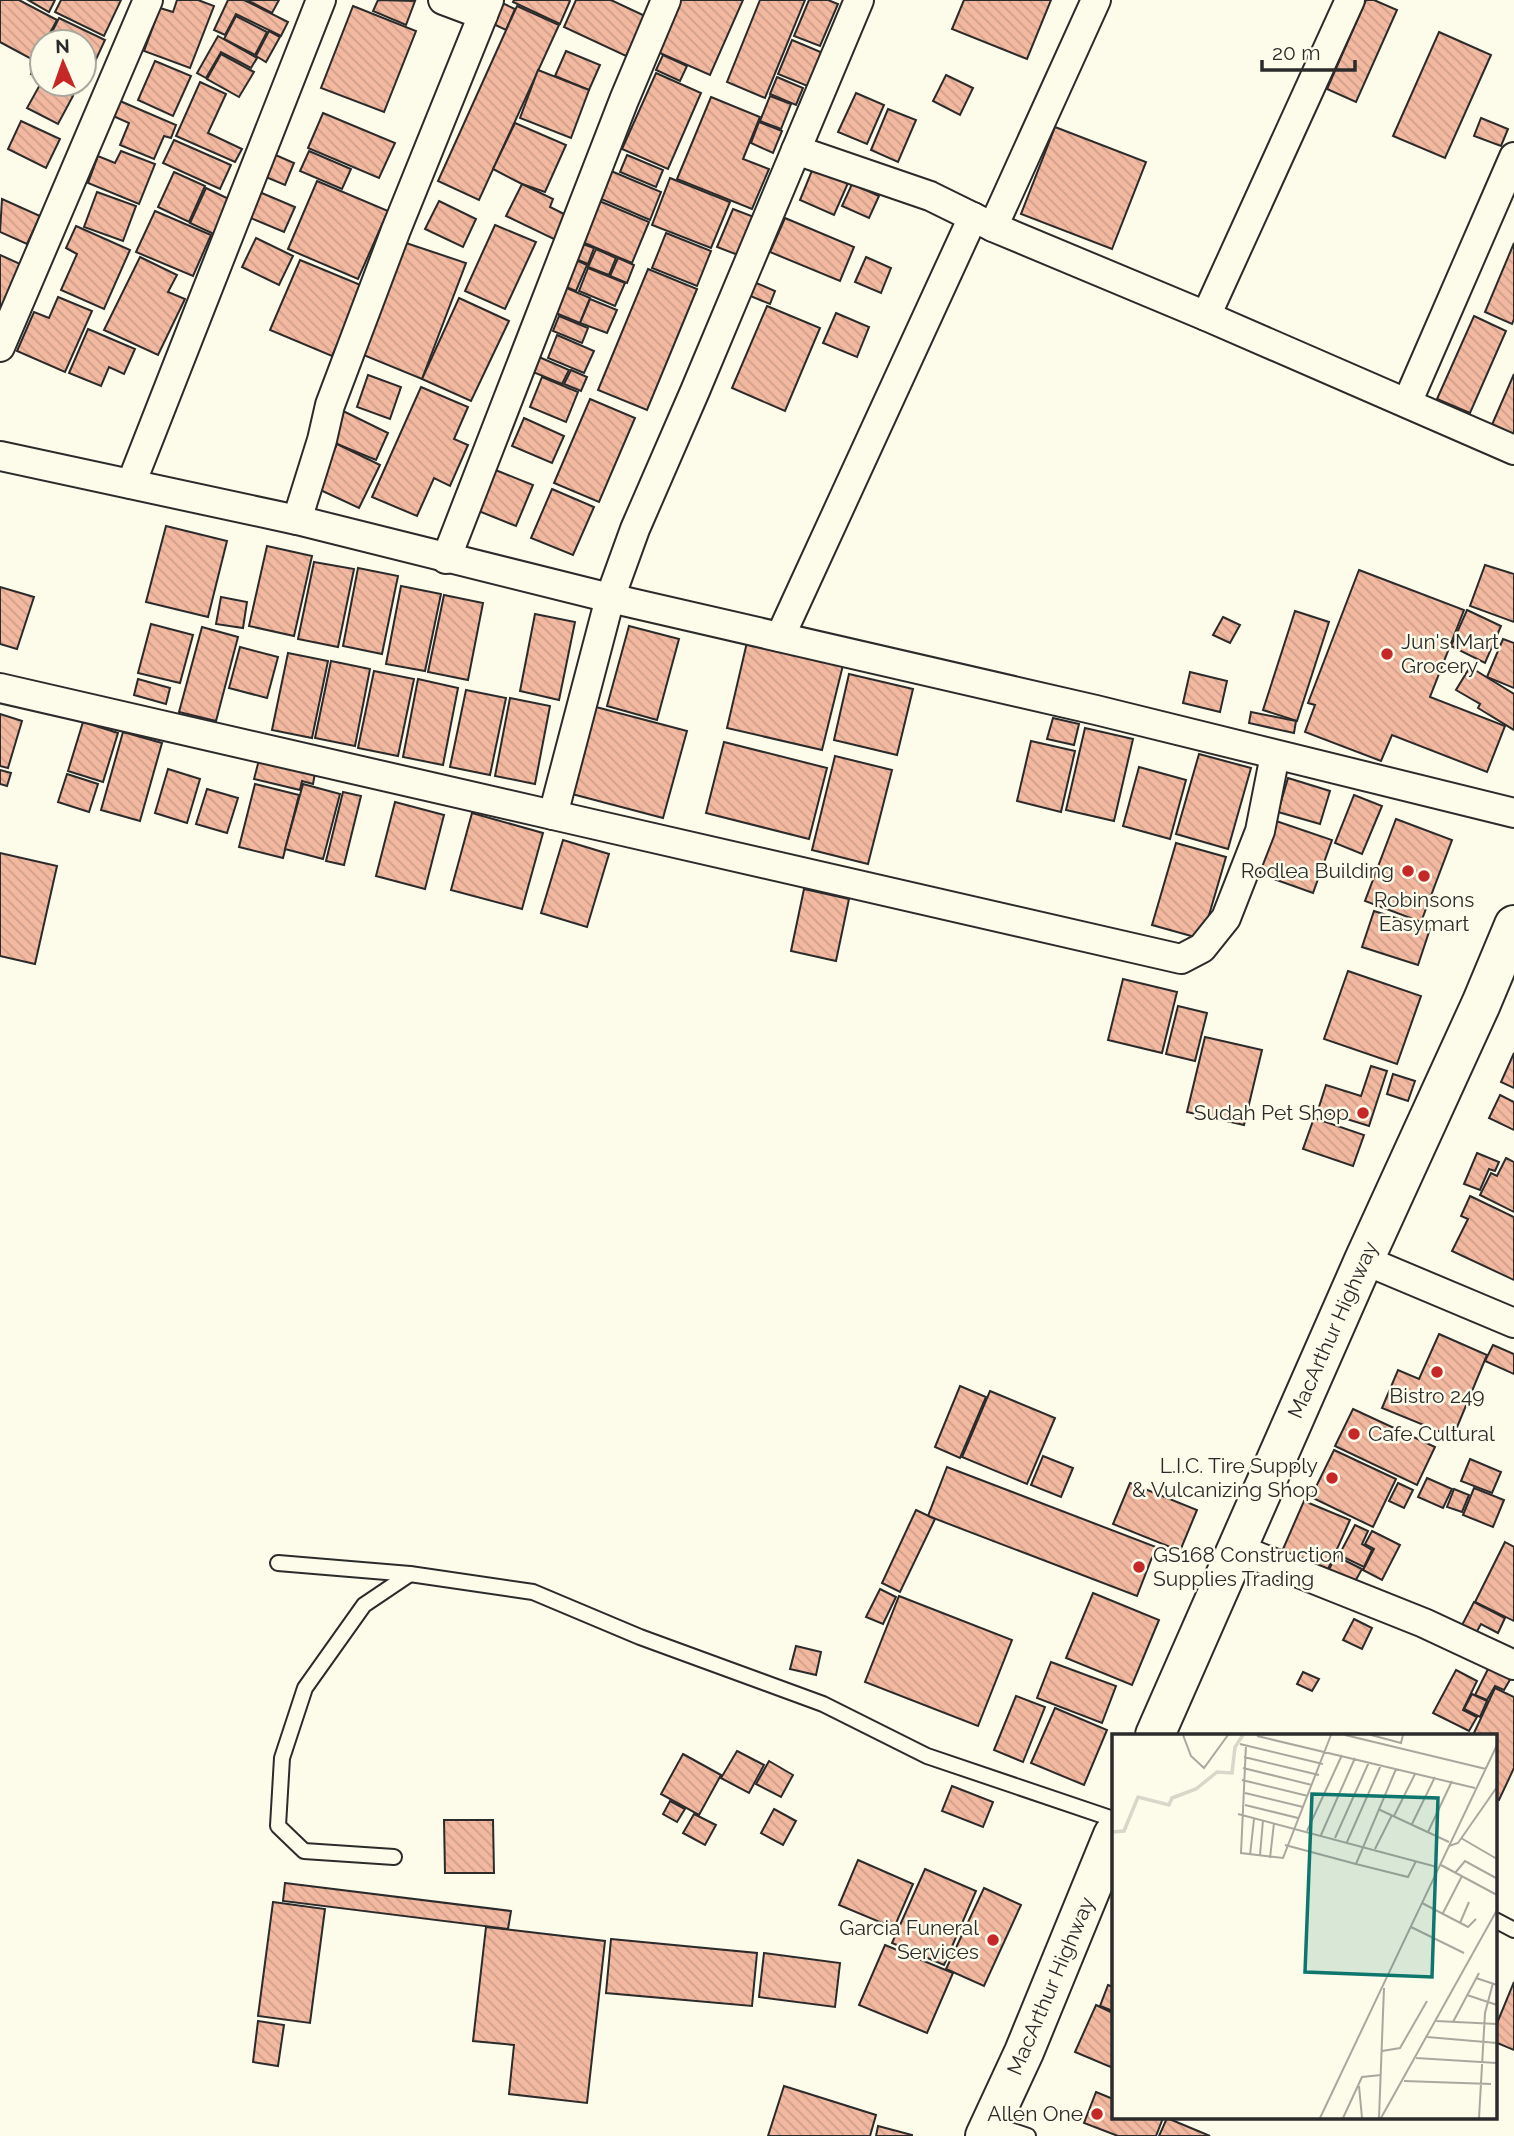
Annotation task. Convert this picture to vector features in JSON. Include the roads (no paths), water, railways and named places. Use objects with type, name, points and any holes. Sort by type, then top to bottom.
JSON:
[{"type":"highway","name":"MacArthur Highway","points":[[1155,1734],[1514,925]]},
{"type":"highway","name":"MacArthur Highway","points":[[988,2130],[1024,2052],[1112,1837]]},
{"type":"street","points":[[0,347],[148,0]]},
{"type":"street","points":[[131,484],[321,0]]},
{"type":"street","points":[[297,520],[330,405],[396,230],[486,7],[443,0]]},
{"type":"street","points":[[446,559],[624,100],[666,0]]},
{"type":"street","points":[[553,815],[610,598],[635,528],[859,0]]},
{"type":"street","points":[[780,637],[983,222],[1096,0]]},
{"type":"street","points":[[1206,316],[1350,0]]},
{"type":"street","points":[[796,149],[930,196],[983,222],[1514,450]]},
{"type":"street","points":[[1408,403],[1514,157]]},
{"type":"street","points":[[0,456],[297,520],[446,559],[1096,710],[1514,813]]},
{"type":"street","points":[[0,688],[1181,959],[1202,948],[1226,918],[1260,831],[1275,755]]},
{"type":"street","points":[[1364,1259],[1514,1323]]},
{"type":"street","points":[[1236,1548],[1424,1623],[1514,1665]]},
{"type":"lane","points":[[278,1563],[410,1574],[533,1592],[640,1637],[823,1704],[927,1756],[1112,1819]]},
{"type":"lane","points":[[394,1857],[304,1851],[278,1826],[282,1758],[305,1688],[364,1605],[410,1574]]},
{"type":"lane","points":[[1496,1921],[1514,1930]]},
{"type":"lane","points":[[988,2130],[1028,2136]]},
{"type":"place","name":"Jun's Mart Grocery","points":[[1387,654]]},
{"type":"place","name":"Rodlea Building","points":[[1408,871]]},
{"type":"place","name":"Robinsons Easymart","points":[[1424,876]]},
{"type":"place","name":"Sudah Pet Shop","points":[[1363,1113]]},
{"type":"place","name":"Bistro 249","points":[[1437,1372]]},
{"type":"place","name":"Cafe Cultural","points":[[1354,1434]]},
{"type":"place","name":"L.I.C. Tire Supply & Vulcanizing Shop","points":[[1332,1478]]},
{"type":"place","name":"GS168 Construction Supplies Trading","points":[[1139,1567]]},
{"type":"place","name":"Garcia Funeral Services","points":[[993,1940]]},
{"type":"place","name":"Allen One","points":[[1097,2114]]}]
